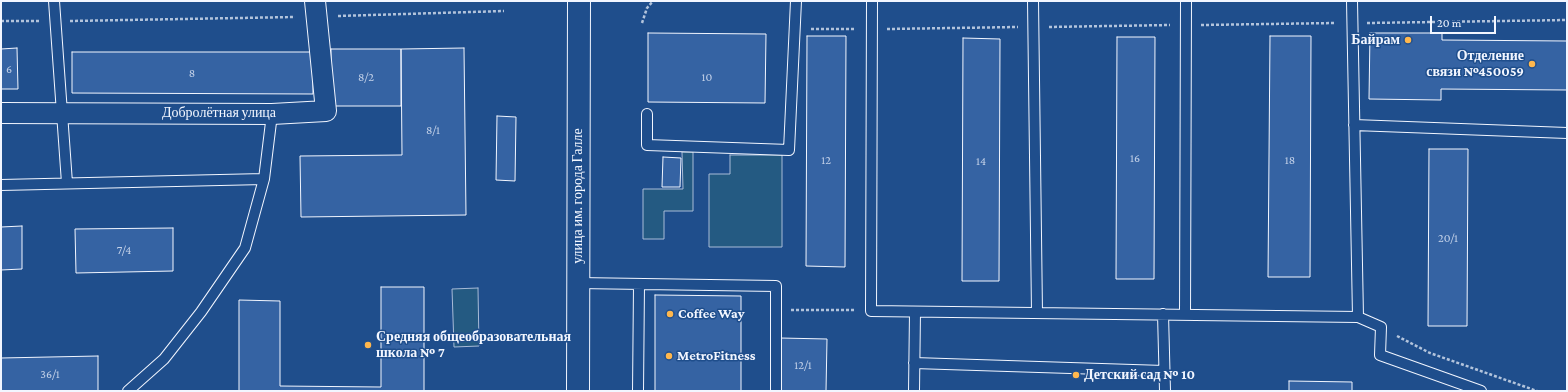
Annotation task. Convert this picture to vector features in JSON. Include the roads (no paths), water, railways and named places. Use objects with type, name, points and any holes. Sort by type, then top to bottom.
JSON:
[{"type":"main road","name":"улица им. города Галле","points":[[578,391],[579,1]]},
{"type":"street","name":"Добролётная улица","points":[[1,112],[272,114],[326,111],[316,9]]},
{"type":"lane","points":[[54,1],[54,22],[67,183]]},
{"type":"lane","points":[[648,114],[647,145],[790,150],[796,1]]},
{"type":"lane","points":[[872,1],[871,311],[1358,317],[1381,327],[1380,355],[1481,391]]},
{"type":"lane","points":[[1033,1],[1037,312]]},
{"type":"lane","points":[[1185,314],[1186,1]]},
{"type":"lane","points":[[1352,1],[1358,317]]},
{"type":"lane","points":[[128,391],[164,359],[201,312],[245,248],[264,179],[272,114]]},
{"type":"lane","points":[[1354,125],[1567,132]]},
{"type":"lane","points":[[1,185],[264,179]]},
{"type":"lane","points":[[578,283],[776,286],[776,391]]},
{"type":"lane","points":[[638,391],[639,285]]},
{"type":"lane","points":[[914,391],[915,312]]},
{"type":"lane","points":[[1163,314],[1164,391]]},
{"type":"lane","points":[[914,363],[1164,372]]},
{"type":"place","name":"Байрам","points":[[1408,40]]},
{"type":"place","name":"Отделение связи №450059","points":[[1532,64]]},
{"type":"place","name":"Coffee Way","points":[[670,314]]},
{"type":"place","name":"Средняя общеобразовательная школа № 7","points":[[368,345]]},
{"type":"place","name":"MetroFitness","points":[[669,356]]},
{"type":"place","name":"Детский сад № 10","points":[[1076,375]]}]
